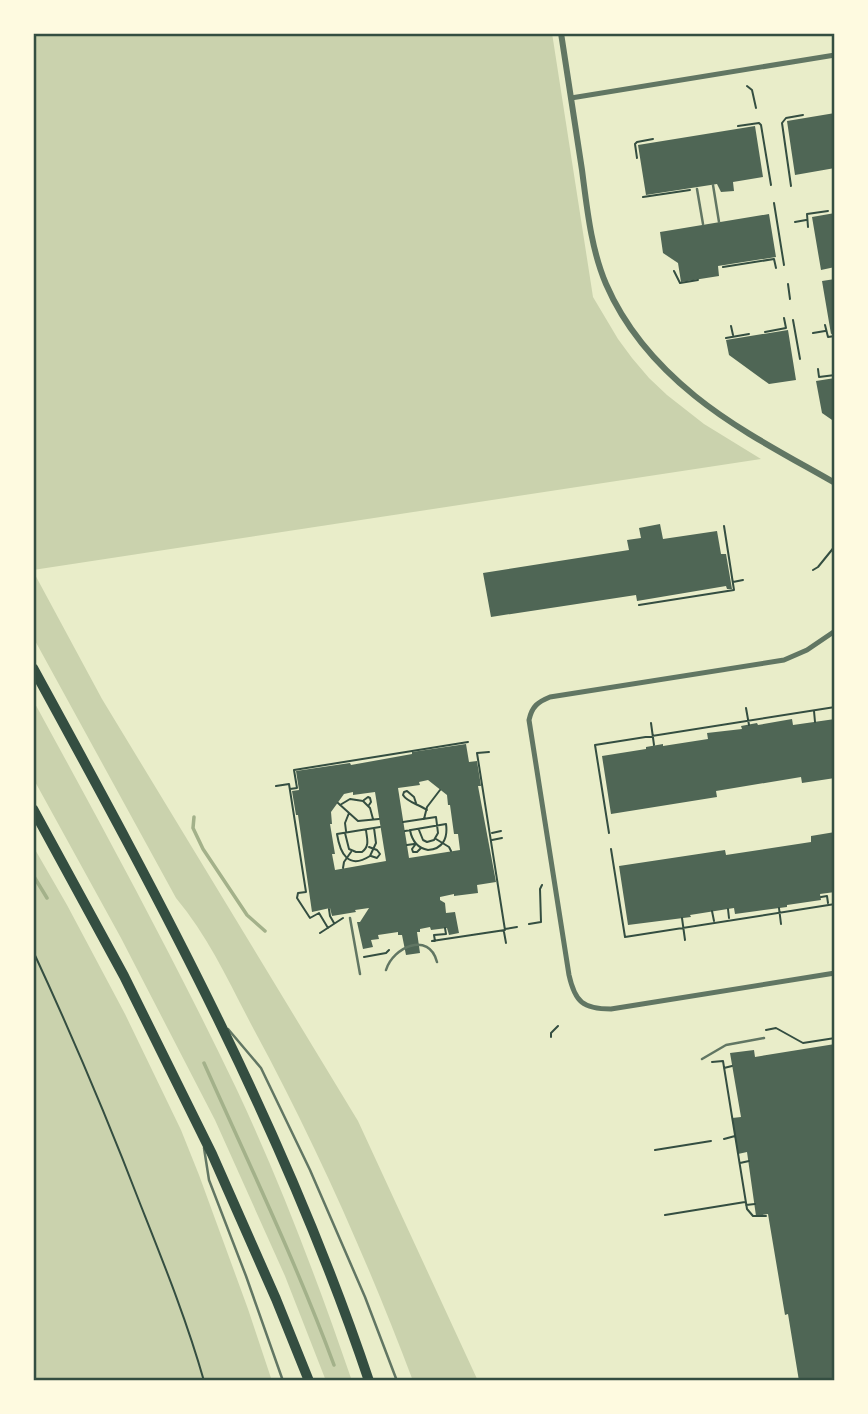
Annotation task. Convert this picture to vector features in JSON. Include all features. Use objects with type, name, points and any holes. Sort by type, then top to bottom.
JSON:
[{"type":"highway","points":[[33,668],[148,880],[219,1019],[320,1248],[369,1381]]},
{"type":"highway","points":[[33,809],[124,976],[201,1130],[309,1381]]},
{"type":"street","points":[[561,33],[590,223],[598,260],[615,303],[657,361],[697,398],[835,483]]},
{"type":"street","points":[[571,98],[835,55]]},
{"type":"street","points":[[835,631],[807,650],[784,660],[550,697],[536,704],[529,720],[569,975],[572,990],[579,1001],[590,1007],[611,1009],[835,973]]},
{"type":"lane","points":[[713,185],[719,222]]},
{"type":"lane","points":[[695,189],[703,224]]},
{"type":"lane","points":[[350,918],[360,974]]},
{"type":"lane","points":[[386,970],[392,957],[409,946],[428,948],[435,955],[437,962]]},
{"type":"lane","points":[[219,1019],[261,1068],[342,1242],[397,1381]]},
{"type":"lane","points":[[702,1059],[726,1045],[764,1038]]},
{"type":"lane","points":[[201,1130],[209,1181],[283,1381]]},
{"type":"path","points":[[747,86],[752,90],[755,108]]},
{"type":"path","points":[[791,186],[782,123],[786,118],[803,115]]},
{"type":"path","points":[[738,126],[760,123],[771,185]]},
{"type":"path","points":[[637,158],[635,144],[653,139]]},
{"type":"path","points":[[643,197],[695,189]]},
{"type":"path","points":[[774,203],[784,265]]},
{"type":"path","points":[[808,227],[807,214],[828,211]]},
{"type":"path","points":[[795,222],[807,219]]},
{"type":"path","points":[[723,267],[774,259],[775,268]]},
{"type":"path","points":[[674,271],[680,283],[698,280]]},
{"type":"path","points":[[788,284],[790,299]]},
{"type":"path","points":[[765,332],[786,328],[784,318]]},
{"type":"path","points":[[793,320],[800,359]]},
{"type":"path","points":[[825,325],[828,337],[835,336]]},
{"type":"path","points":[[731,326],[733,337]]},
{"type":"path","points":[[813,333],[826,331]]},
{"type":"path","points":[[726,338],[749,334]]},
{"type":"path","points":[[818,369],[819,377],[835,374]]},
{"type":"path","points":[[639,605],[734,590],[724,526]]},
{"type":"path","points":[[813,570],[835,546]]},
{"type":"path","points":[[732,582],[743,580]]},
{"type":"path","points":[[609,833],[595,745],[835,707]]},
{"type":"path","points":[[746,708],[749,724]]},
{"type":"path","points":[[813,710],[815,722]]},
{"type":"path","points":[[762,718],[763,724]]},
{"type":"path","points":[[651,723],[654,746]]},
{"type":"path","points":[[290,789],[297,788],[295,770],[468,742]]},
{"type":"path","points":[[489,752],[477,753],[506,943]]},
{"type":"path","points":[[276,786],[289,784],[290,789],[306,892],[297,895],[310,918],[319,912],[328,928]]},
{"type":"path","points":[[403,822],[422,819],[436,817],[436,838],[431,842],[423,840],[420,828],[422,819],[440,790]]},
{"type":"path","points":[[374,820],[372,812],[363,801],[350,799],[339,804],[358,821],[364,822],[374,820],[379,819]]},
{"type":"path","points":[[363,801],[370,799],[368,806]]},
{"type":"path","points":[[416,803],[427,810]]},
{"type":"path","points":[[349,813],[345,823],[348,847],[352,851],[362,852],[367,846],[364,822]]},
{"type":"path","points":[[405,831],[410,830],[420,828],[437,826],[446,824],[446,836],[443,843],[432,850],[415,844],[410,830]]},
{"type":"path","points":[[374,828],[376,843],[371,855],[366,859],[358,861],[341,852],[337,834],[380,827]]},
{"type":"path","points":[[490,833],[501,831]]},
{"type":"path","points":[[436,838],[451,848],[451,851]]},
{"type":"path","points":[[491,840],[502,838]]},
{"type":"path","points":[[376,843],[383,842]]},
{"type":"path","points":[[415,844],[412,847],[413,852],[421,848]]},
{"type":"path","points":[[407,845],[415,844]]},
{"type":"path","points":[[367,846],[379,852],[380,856],[375,859],[371,855]]},
{"type":"path","points":[[611,849],[625,937],[835,904]]},
{"type":"path","points":[[343,868],[352,851]]},
{"type":"path","points":[[529,924],[541,922],[542,885]]},
{"type":"path","points":[[821,897],[827,896],[828,905]]},
{"type":"path","points":[[797,904],[798,909]]},
{"type":"path","points":[[779,908],[781,924]]},
{"type":"path","points":[[329,909],[334,923]]},
{"type":"path","points":[[728,909],[730,920]]},
{"type":"path","points":[[756,910],[757,916]]},
{"type":"path","points":[[712,911],[714,923]]},
{"type":"path","points":[[320,933],[343,918],[345,927]]},
{"type":"path","points":[[682,918],[685,940]]},
{"type":"path","points":[[428,940],[435,942],[517,927]]},
{"type":"path","points":[[435,942],[434,936],[446,934],[446,928]]},
{"type":"path","points":[[362,957],[386,953],[394,945]]},
{"type":"path","points":[[33,951],[74,1038],[122,1156],[181,1307],[204,1381]]},
{"type":"path","points":[[551,1037],[551,1033],[558,1026]]},
{"type":"path","points":[[765,1030],[776,1028],[803,1043],[835,1038]]},
{"type":"path","points":[[712,1062],[723,1061],[748,1211],[753,1216],[766,1216]]},
{"type":"path","points":[[724,1068],[732,1066]]},
{"type":"path","points":[[723,1139],[735,1136]]},
{"type":"path","points":[[655,1150],[711,1140]]},
{"type":"path","points":[[739,1163],[749,1161]]},
{"type":"path","points":[[665,1215],[755,1204]]},
{"type":"green space","points":[[33,33],[552,33],[593,297],[618,339],[649,378],[704,424],[761,459],[33,570]]},
{"type":"green space","points":[[33,571],[102,699],[358,1121],[478,1381],[413,1381],[377,1290],[297,1112],[217,960],[176,898],[33,637]]},
{"type":"green space","points":[[33,700],[163,942],[237,1090],[298,1234],[352,1381],[326,1381],[285,1276],[215,1120],[121,938],[33,778]]},
{"type":"green space","points":[[33,846],[125,1014],[181,1130],[272,1381],[33,1381]]},
{"type":"building","points":[[835,113],[835,168],[795,175],[787,121]]},
{"type":"building","points":[[755,126],[763,177],[733,182],[734,191],[721,192],[717,184],[646,195],[638,145]]},
{"type":"building","points":[[835,213],[835,267],[821,270],[812,217]]},
{"type":"building","points":[[769,214],[776,257],[718,266],[719,276],[681,282],[678,263],[663,253],[660,232]]},
{"type":"building","points":[[835,279],[835,333],[831,334],[822,281]]},
{"type":"building","points":[[788,330],[796,380],[769,384],[729,355],[726,340]]},
{"type":"building","points":[[835,378],[835,422],[822,413],[816,381]]},
{"type":"building","points":[[660,524],[663,539],[717,531],[721,554],[726,554],[732,589],[727,589],[726,586],[637,601],[636,595],[491,617],[483,573],[629,550],[627,540],[641,538],[639,528]]},
{"type":"building","points":[[792,719],[793,725],[835,719],[835,778],[802,783],[801,777],[716,791],[717,797],[611,814],[602,756],[663,744],[708,739],[707,733]]},
{"type":"building","points":[[466,744],[469,762],[477,761],[481,786],[478,786],[496,882],[477,885],[478,893],[440,897],[445,903],[446,913],[455,912],[459,933],[449,935],[447,928],[420,929],[420,932],[417,932],[420,953],[406,955],[402,935],[398,935],[398,932],[378,935],[379,939],[371,940],[373,947],[363,949],[357,922],[360,922],[369,908],[332,916],[330,908],[312,912],[292,791],[299,790],[296,771],[351,765]],"holes":[[[428,780],[447,795],[454,834],[458,834],[460,850],[409,858],[398,788],[420,785],[419,782]],[[353,792],[353,795],[375,792],[386,861],[335,870],[331,812],[344,794]]]},
{"type":"building","points":[[835,832],[835,892],[820,894],[821,900],[735,914],[734,908],[628,925],[619,866],[725,850],[726,855],[811,842],[811,836]]},
{"type":"building","points":[[835,1044],[835,1381],[799,1381],[768,1214],[756,1216],[747,1152],[738,1154],[732,1118],[741,1117],[730,1053],[754,1050],[755,1057]]},
{"type":"waterway","points":[[194,817],[193,828],[203,849],[247,915],[265,931]]},
{"type":"waterway","points":[[33,875],[47,898]]},
{"type":"waterway","points":[[204,1063],[288,1251],[334,1365]]}]
